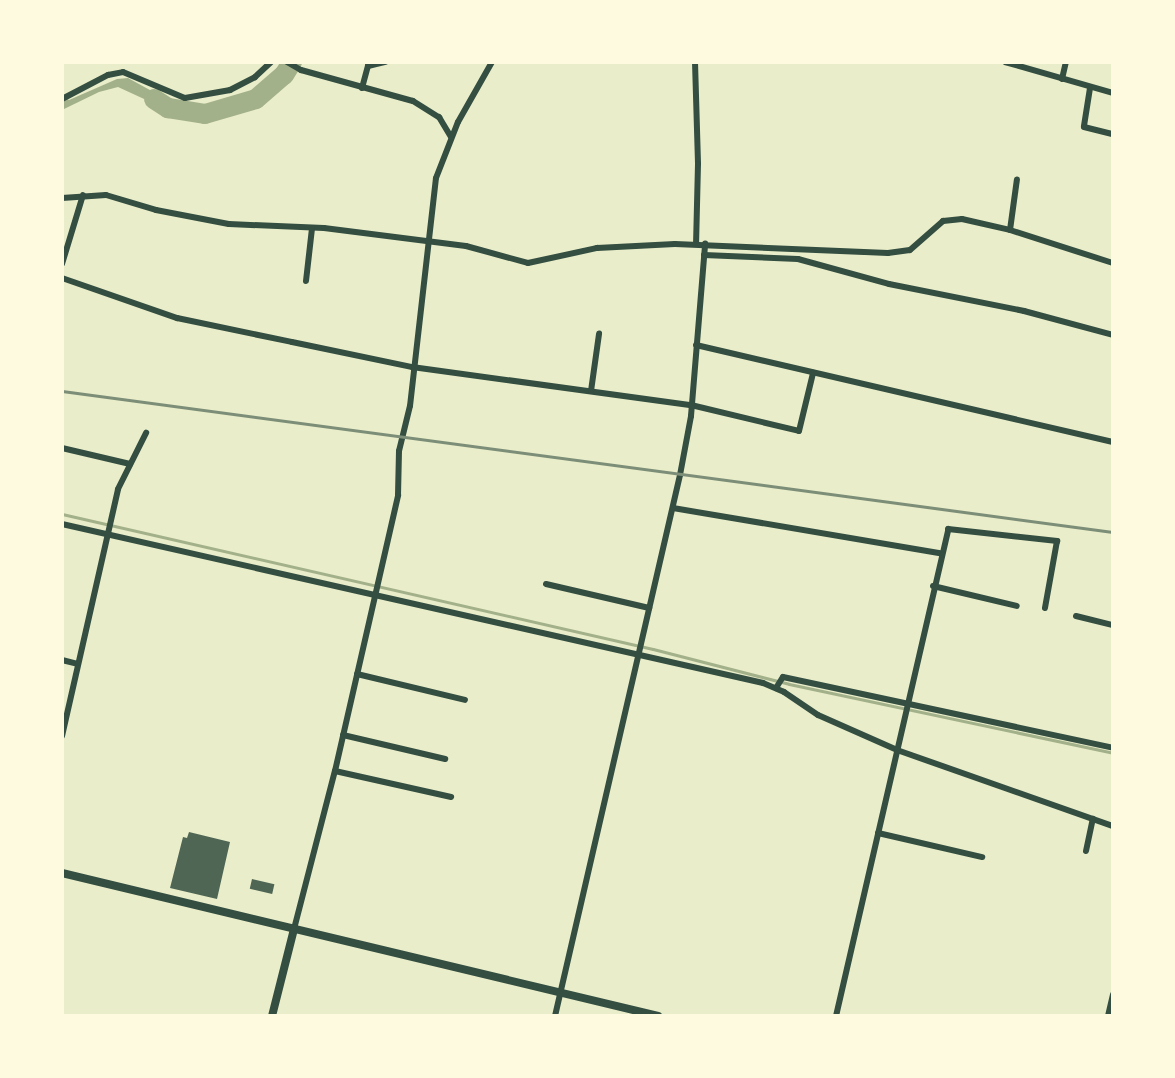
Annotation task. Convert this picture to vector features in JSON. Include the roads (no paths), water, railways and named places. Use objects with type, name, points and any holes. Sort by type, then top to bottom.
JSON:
[{"type":"street","points":[[62,99],[108,75],[123,72],[185,98],[230,90],[255,77],[271,62]]},
{"type":"street","points":[[287,62],[301,70],[413,101],[431,111],[447,126],[451,137]]},
{"type":"street","points":[[362,88],[369,64],[386,62]]},
{"type":"street","points":[[272,1016],[335,771],[398,495],[399,451],[410,406],[426,242],[436,178],[451,137],[492,62]]},
{"type":"street","points":[[695,62],[698,164],[696,244]]},
{"type":"street","points":[[1005,62],[1113,93]]},
{"type":"street","points":[[1062,79],[1066,62]]},
{"type":"street","points":[[1090,88],[1084,127],[1113,134]]},
{"type":"street","points":[[1010,230],[1017,179]]},
{"type":"street","points":[[62,264],[83,195]]},
{"type":"street","points":[[62,198],[106,195],[156,210],[229,224],[312,228],[466,246],[528,263],[597,248],[696,244],[888,253],[910,250],[943,221],[962,219],[1010,230],[1113,263]]},
{"type":"street","points":[[306,281],[312,228]]},
{"type":"street","points":[[555,1016],[673,508],[691,405],[705,244]]},
{"type":"street","points":[[704,255],[798,259],[889,284],[1024,311],[1113,335]]},
{"type":"street","points":[[62,278],[177,318],[412,367],[691,405],[799,431],[813,373]]},
{"type":"street","points":[[591,391],[599,334]]},
{"type":"street","points":[[696,345],[1113,442]]},
{"type":"street","points":[[62,736],[118,489],[146,433]]},
{"type":"street","points":[[62,448],[130,464]]},
{"type":"street","points":[[673,508],[940,553]]},
{"type":"street","points":[[62,524],[375,591],[777,686],[818,715],[897,750],[1113,826]]},
{"type":"street","points":[[836,1016],[940,553],[948,529],[1057,541],[1045,608]]},
{"type":"street","points":[[546,584],[649,608]]},
{"type":"street","points":[[933,586],[1017,606]]},
{"type":"street","points":[[1076,616],[1113,625]]},
{"type":"street","points":[[62,660],[78,664]]},
{"type":"street","points":[[357,674],[465,700]]},
{"type":"street","points":[[777,686],[783,677],[906,706],[1113,748]]},
{"type":"street","points":[[343,735],[445,759]]},
{"type":"street","points":[[335,771],[451,797]]},
{"type":"street","points":[[1086,851],[1093,819]]},
{"type":"street","points":[[878,833],[982,857]]},
{"type":"street","points":[[62,873],[658,1016]]},
{"type":"street","points":[[1108,1016],[1113,995]]},
{"type":"waterway","points":[[154,99],[168,108],[205,114],[256,99],[284,75],[292,62]]},
{"type":"waterway","points":[[62,514],[653,649],[789,684],[1113,753]]},
{"type":"railway","points":[[62,391],[1113,532]]}]
